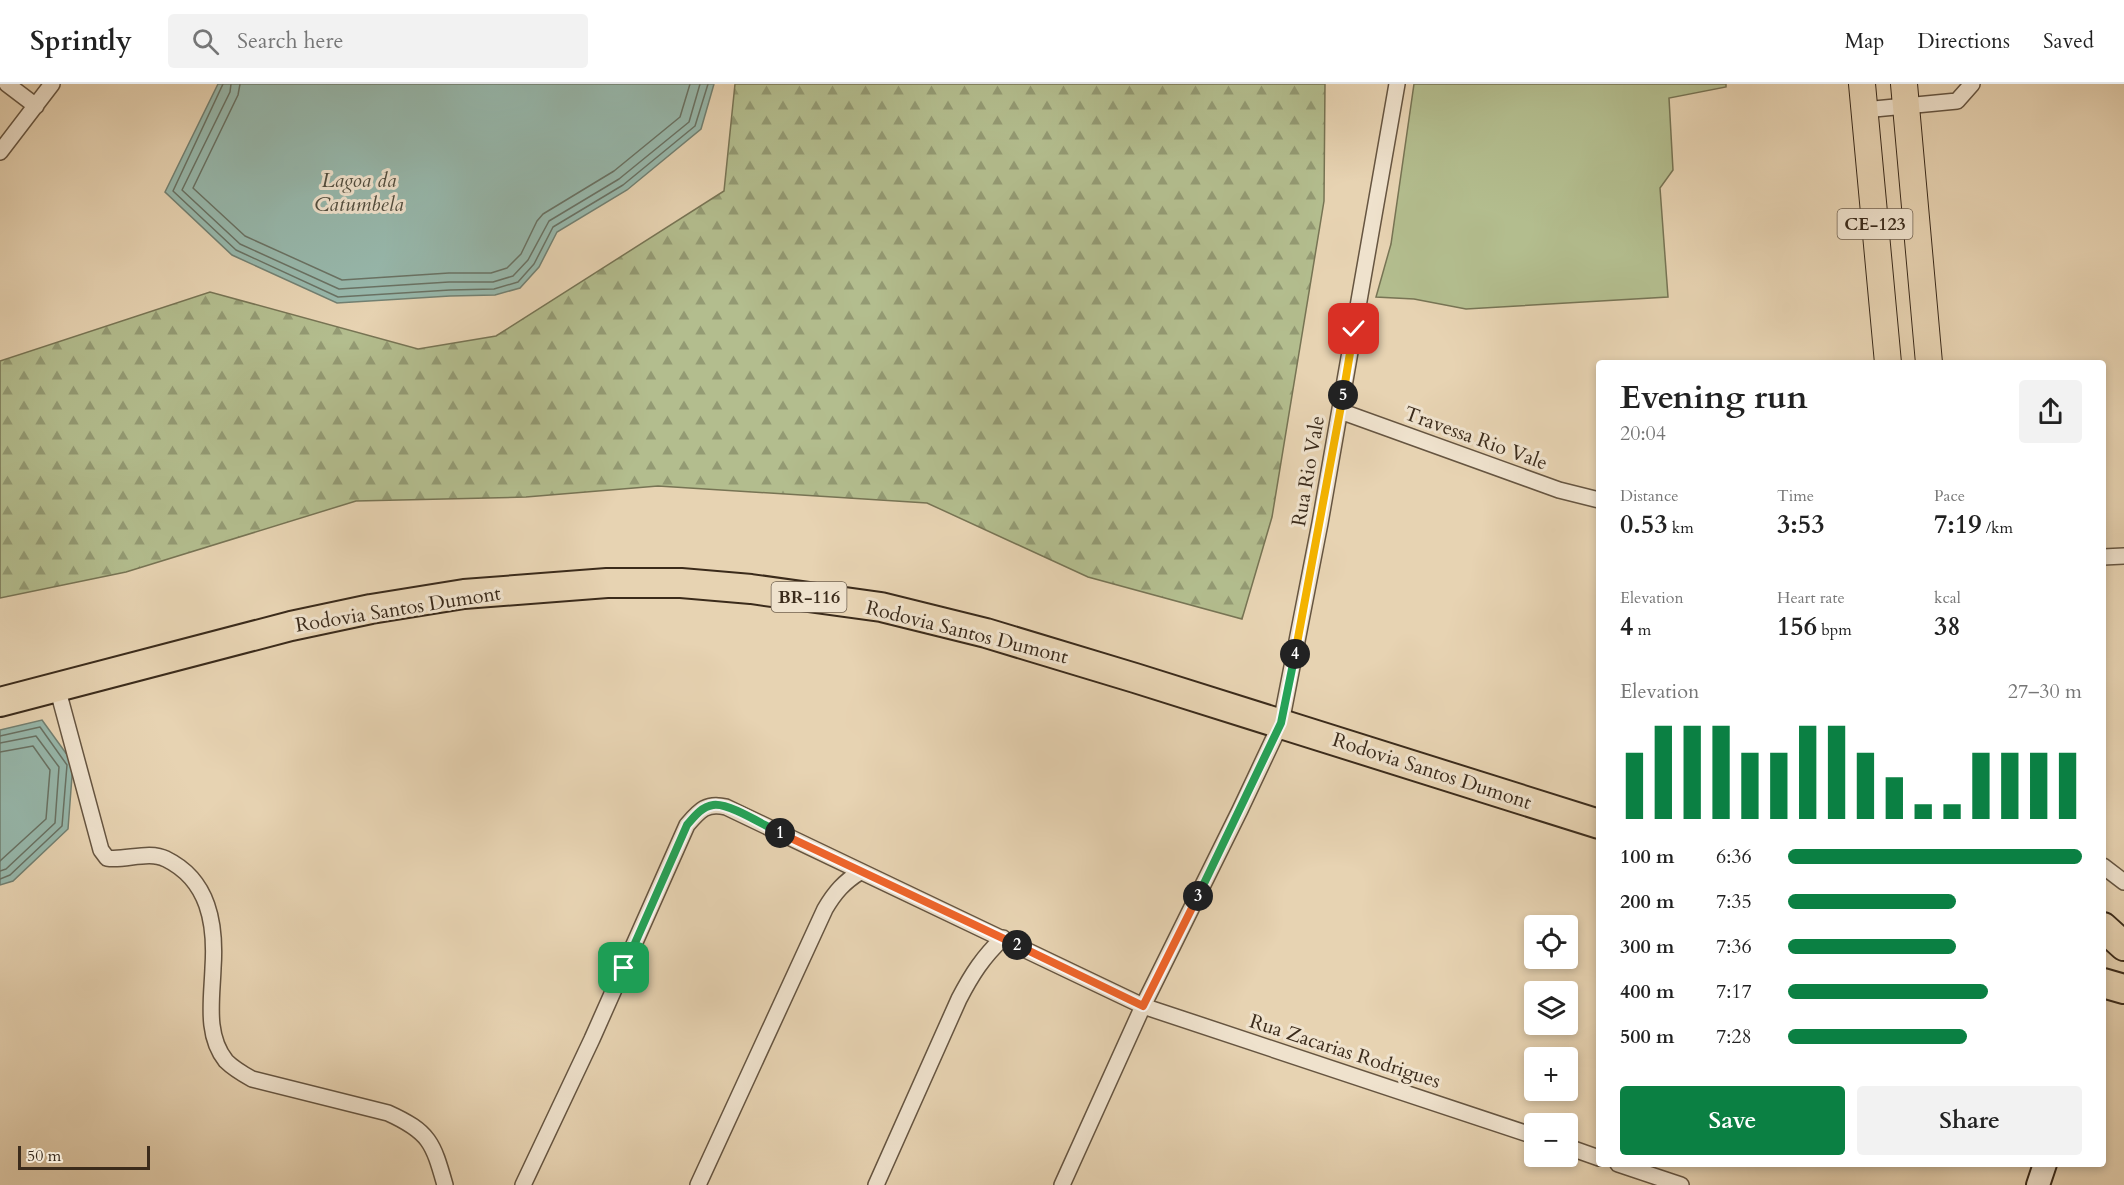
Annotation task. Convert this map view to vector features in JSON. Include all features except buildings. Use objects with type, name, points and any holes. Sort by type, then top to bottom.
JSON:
[{"type":"highway","name":"Rodovia Santos Dumont","points":[[0,702],[291,626],[406,603],[464,594],[607,582],[681,583],[880,607],[986,633],[1281,723],[1596,823]]},
{"type":"main road","name":"CE-123","points":[[1862,84],[1888,360]]},
{"type":"main road","name":"CE-123","points":[[1905,95],[1929,360]]},
{"type":"street","points":[[8,84],[36,106]]},
{"type":"street","points":[[0,152],[51,84]]},
{"type":"street","name":"Rua Rio Vale","points":[[1064,1184],[1143,1006],[1281,723],[1340,411],[1397,84]]},
{"type":"street","points":[[1864,110],[1905,95],[1957,101],[1972,84]]},
{"type":"street","name":"Travessa Rio Vale","points":[[1340,411],[1559,490],[1596,499]]},
{"type":"street","points":[[2106,557],[2124,556]]},
{"type":"street","points":[[57,687],[101,850],[107,858],[118,860],[147,855],[164,858],[191,876],[204,896],[214,950],[211,1018],[216,1040],[226,1060],[237,1071],[252,1079],[388,1113],[408,1122],[430,1141],[445,1185]]},
{"type":"street","name":"Rua Zacarias Rodrigues","points":[[523,1185],[592,1039],[687,825],[696,814],[715,804],[726,807],[1143,1006],[1524,1133]]},
{"type":"street","points":[[2106,868],[2124,882]]},
{"type":"street","points":[[698,1185],[825,909],[835,892],[846,880],[860,872]]},
{"type":"street","points":[[876,1185],[969,980],[986,955],[1003,938]]},
{"type":"street","points":[[1578,1151],[1596,1157]]},
{"type":"street","points":[[1627,1167],[1681,1185]]},
{"type":"street","points":[[2038,1185],[2044,1167]]},
{"type":"green space","points":[[735,84],[1325,84],[1324,201],[1272,517],[1242,619],[1088,577],[927,503],[658,486],[526,497],[356,501],[126,572],[0,598],[0,361],[210,292],[418,349],[496,336],[724,191]]},
{"type":"green space","points":[[1414,84],[1726,84],[1726,87],[1669,98],[1673,170],[1660,188],[1668,297],[1466,309],[1414,299],[1376,297],[1391,244]]},
{"type":"water","name":"Lagoa da Catumbela","points":[[218,84],[714,84],[701,129],[627,190],[557,232],[539,267],[520,288],[495,295],[337,303],[232,255],[165,192]]},
{"type":"water","points":[[42,720],[73,763],[68,829],[13,881],[0,885],[0,730]]},
{"type":"route","points":[[624,968],[687,825],[696,814],[715,804],[726,807],[1143,1006],[1281,723],[1320,523],[1354,329]]}]
